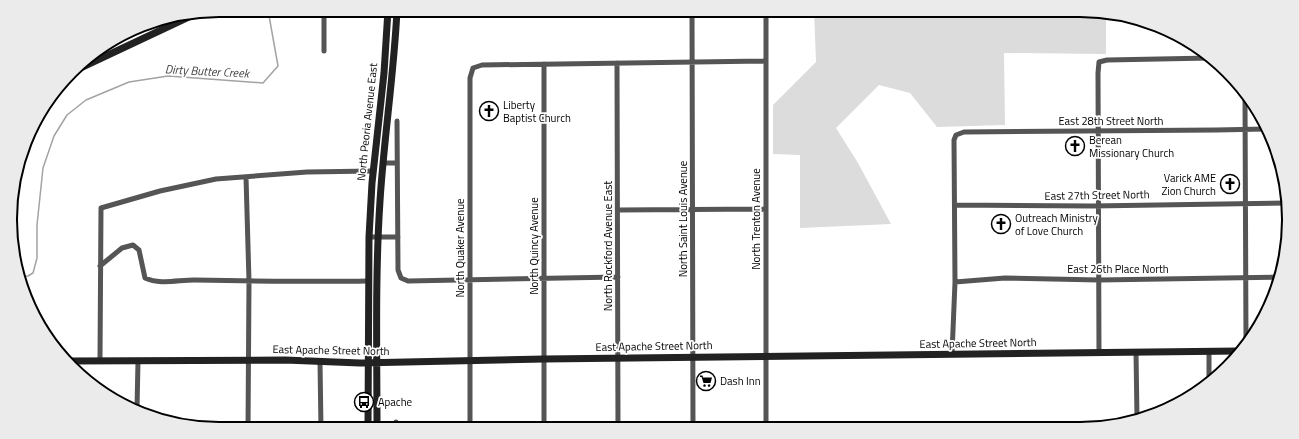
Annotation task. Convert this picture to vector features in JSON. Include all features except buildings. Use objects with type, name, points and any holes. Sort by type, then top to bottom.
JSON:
[{"type":"main road","name":"North Peoria Avenue East","points":[[368,422],[369,237],[373,171],[384,73],[388,17]]},
{"type":"main road","name":"North Peoria Avenue East","points":[[377,422],[378,237],[383,163],[396,17]]},
{"type":"main road","points":[[91,63],[180,21]]},
{"type":"main road","name":"East Apache Street North","points":[[74,361],[248,360],[368,363],[544,358],[1233,351]]},
{"type":"street","points":[[324,17],[324,51]]},
{"type":"street","name":"North Saint Louis Avenue","points":[[692,17],[693,422]]},
{"type":"street","name":"North Trenton Avenue","points":[[766,17],[766,422]]},
{"type":"street","points":[[1099,353],[1099,62],[1107,60],[1202,58]]},
{"type":"street","points":[[544,64],[766,61]]},
{"type":"street","name":"North Rockford Avenue East","points":[[617,63],[618,422]]},
{"type":"street","name":"North Quaker Avenue","points":[[470,422],[470,78],[473,68],[482,65],[544,64]]},
{"type":"street","name":"North Quincy Avenue","points":[[544,64],[544,422]]},
{"type":"street","points":[[1245,103],[1246,335]]},
{"type":"street","points":[[397,121],[398,270],[401,278],[408,281],[618,277]]},
{"type":"street","name":"East 28th Street North","points":[[955,205],[954,140],[956,135],[964,132],[1260,128]]},
{"type":"street","name":"North Peoria Avenue East","points":[[383,163],[397,164]]},
{"type":"street","points":[[100,360],[101,208],[174,188],[216,179],[306,172],[373,171]]},
{"type":"street","points":[[246,177],[249,281],[248,422]]},
{"type":"street","name":"East 27th Street North","points":[[955,205],[1282,203]]},
{"type":"street","points":[[952,354],[955,282],[955,205]]},
{"type":"street","points":[[618,210],[766,209]]},
{"type":"street","points":[[369,237],[398,237]]},
{"type":"street","points":[[100,266],[122,248],[133,245],[139,250],[146,278],[150,281],[368,281]]},
{"type":"street","name":"East 26th Place North","points":[[955,282],[1004,278],[1099,280],[1273,277]]},
{"type":"street","points":[[1136,352],[1137,413]]},
{"type":"street","points":[[1209,352],[1209,375]]},
{"type":"street","points":[[137,405],[138,360]]},
{"type":"street","points":[[320,362],[321,422]]},
{"type":"shaded area","points":[[814,17],[1093,17],[1106,19],[1106,54],[1004,53],[1005,125],[937,127],[910,93],[879,85],[836,128],[858,163],[891,224],[800,228],[800,155],[773,154],[773,105],[816,62]]},
{"type":"waterway","name":"Dirty Butter Creek","points":[[25,276],[33,273],[37,258],[37,225],[43,168],[54,136],[67,115],[86,100],[129,82],[168,76],[263,83],[278,66],[269,17]]},
{"type":"place","name":"Liberty Baptist Church","points":[[489,111]]},
{"type":"place","name":"Berean Missionary Church","points":[[1075,146]]},
{"type":"place","name":"Varick AME Zion Church","points":[[1230,184]]},
{"type":"place","name":"Outreach Ministry of Love Church","points":[[1001,224]]},
{"type":"place","name":"Dash Inn","points":[[706,381]]},
{"type":"place","name":"Apache","points":[[364,402]]}]
